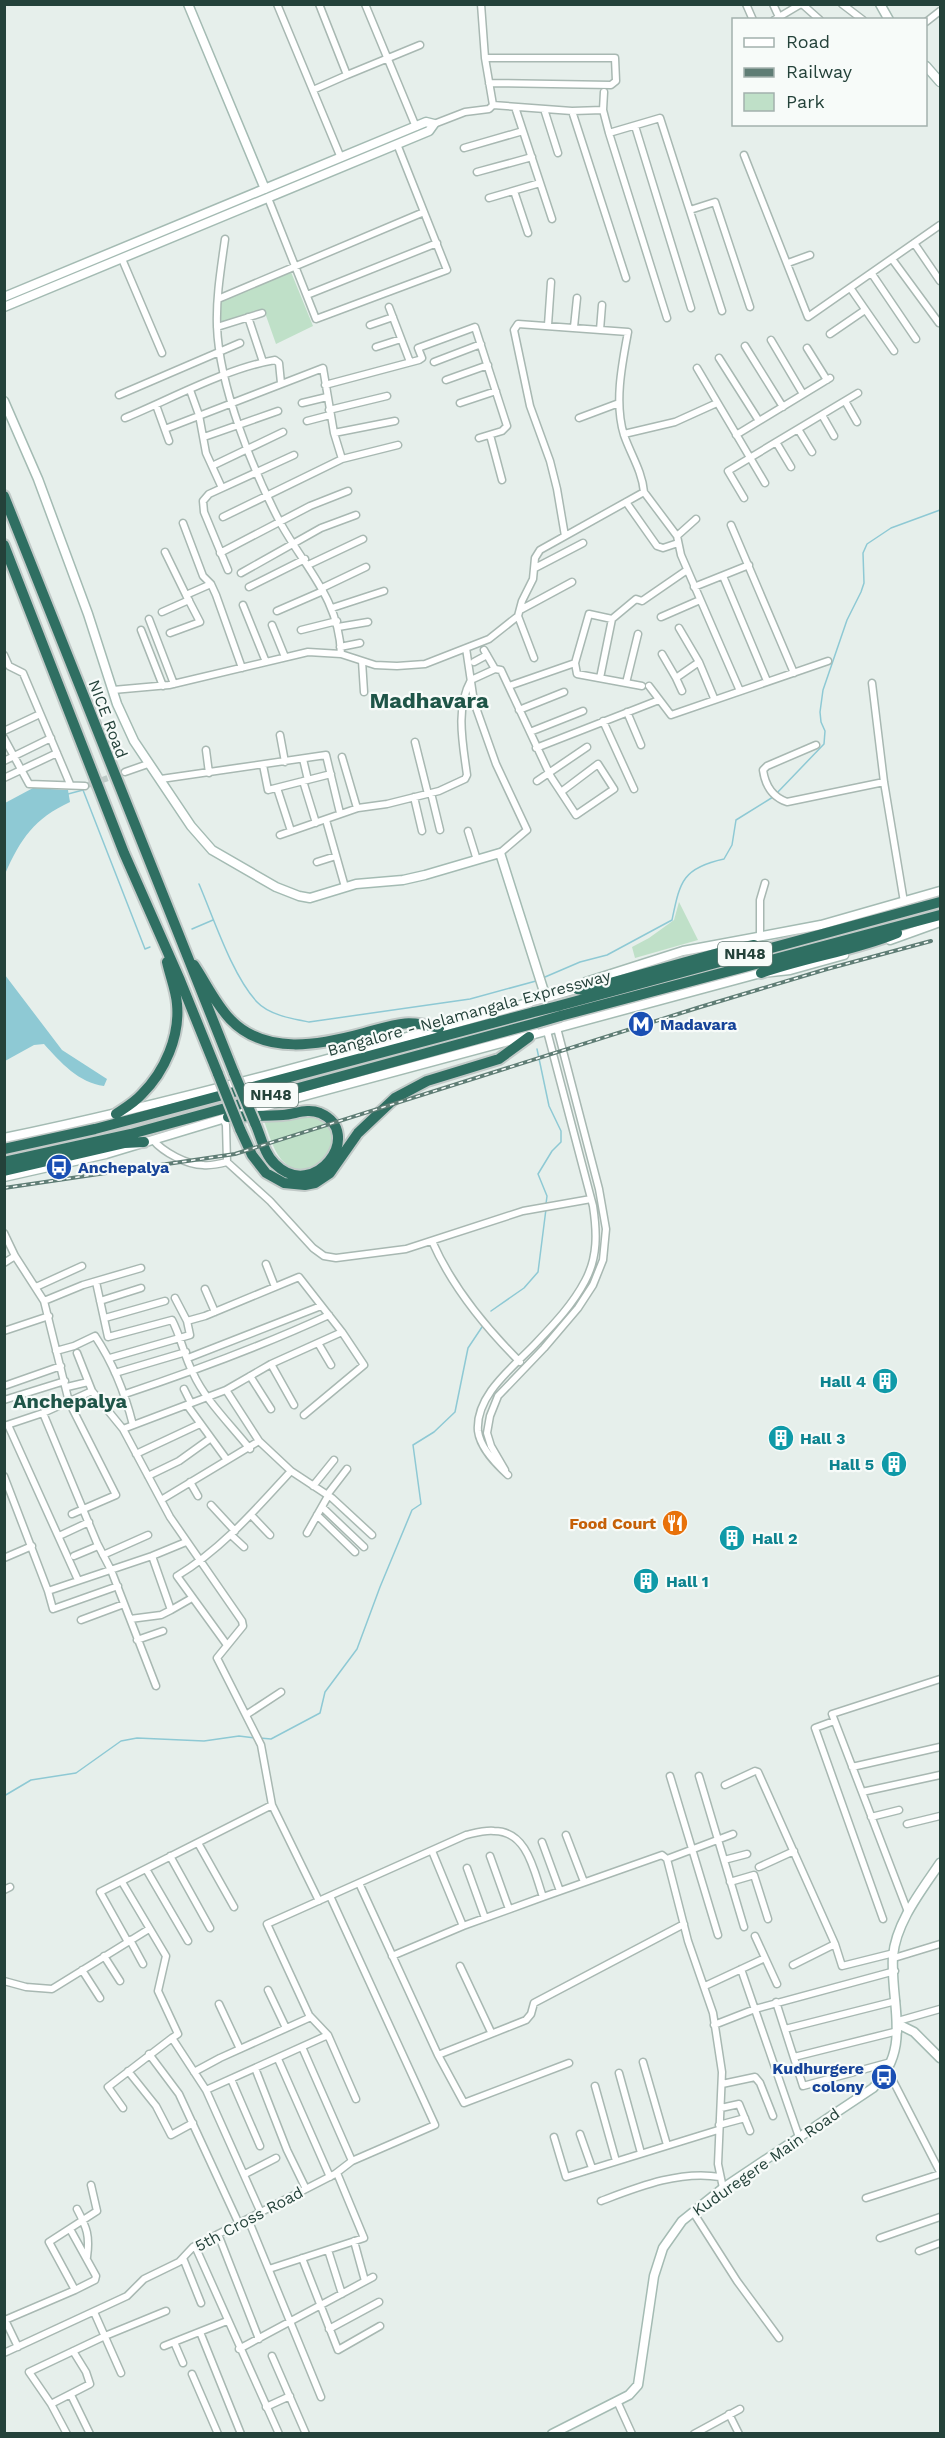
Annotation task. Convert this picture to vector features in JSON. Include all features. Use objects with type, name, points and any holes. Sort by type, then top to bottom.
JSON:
[{"type":"highway","name":"NICE Road","points":[[4,496],[106,757],[186,952]]},
{"type":"highway","name":"NICE Road","points":[[4,545],[124,854],[164,944]]},
{"type":"highway","name":"Bangalore - Nelamangala Expressway","points":[[559,1011],[789,942],[937,903]]},
{"type":"highway","points":[[761,973],[788,963],[879,940],[939,918]]},
{"type":"highway","name":"Bangalore - Nelamangala Expressway","points":[[4,1149],[94,1129],[559,1011],[939,918]]},
{"type":"highway","points":[[577,989],[585,990],[729,950],[789,942]]},
{"type":"highway","points":[[164,944],[252,1155],[266,1173],[284,1183],[305,1185],[315,1183],[330,1173],[358,1133],[395,1098],[434,1078],[499,1059],[529,1037]]},
{"type":"highway","points":[[116,1114],[142,1094],[150,1084],[166,1059],[175,1034],[177,1004],[164,944]]},
{"type":"highway","points":[[186,952],[213,996],[230,1018],[245,1032],[269,1041],[294,1045],[321,1043],[410,1021],[439,1028]]},
{"type":"highway","points":[[186,952],[197,985],[234,1073],[255,1123],[271,1159],[288,1173],[303,1175],[312,1174],[325,1166],[335,1153],[338,1135],[331,1121],[319,1113],[304,1111],[288,1114],[226,1118]]},
{"type":"highway","name":"Bangalore - Nelamangala Expressway","points":[[4,1162],[131,1134],[535,1017]]},
{"type":"highway","points":[[4,1171],[125,1143],[148,1141]]},
{"type":"street","points":[[188,4],[316,319],[447,270],[397,144]]},
{"type":"street","points":[[277,4],[341,158]]},
{"type":"street","points":[[319,4],[347,75]]},
{"type":"street","points":[[365,4],[416,127]]},
{"type":"street","points":[[4,297],[397,144],[429,131],[434,124],[465,112],[489,110],[493,105],[485,58],[481,4]]},
{"type":"street","points":[[746,4],[752,18]]},
{"type":"street","points":[[773,4],[777,18],[802,4],[818,18]]},
{"type":"street","points":[[842,4],[860,18]]},
{"type":"street","points":[[879,4],[888,18]]},
{"type":"street","points":[[927,21],[940,11]]},
{"type":"street","points":[[313,90],[420,45]]},
{"type":"street","points":[[485,58],[614,58],[616,60],[616,81],[611,85],[489,83]]},
{"type":"street","points":[[927,67],[940,82]]},
{"type":"street","points":[[604,92],[603,110],[609,133],[666,318]]},
{"type":"street","points":[[493,105],[572,111],[603,110]]},
{"type":"street","points":[[516,107],[552,219]]},
{"type":"street","points":[[544,109],[558,153]]},
{"type":"street","points":[[572,111],[626,278]]},
{"type":"street","points":[[609,133],[660,118],[722,310]]},
{"type":"street","points":[[4,307],[122,259],[341,158],[426,122],[434,124]]},
{"type":"street","points":[[635,126],[691,308]]},
{"type":"street","points":[[464,148],[523,131]]},
{"type":"street","points":[[744,155],[808,317],[938,226],[940,235]]},
{"type":"street","points":[[477,172],[532,157]]},
{"type":"street","points":[[489,198],[540,183]]},
{"type":"street","points":[[514,191],[528,233]]},
{"type":"street","points":[[690,210],[715,202],[750,307]]},
{"type":"street","points":[[218,299],[424,212]]},
{"type":"street","points":[[225,240],[217,327],[232,401],[256,472],[267,495],[281,523],[307,562],[332,608],[337,624],[340,651]]},
{"type":"street","points":[[307,295],[437,243]]},
{"type":"street","points":[[914,243],[940,281]]},
{"type":"street","points":[[788,263],[810,255]]},
{"type":"street","points":[[122,259],[162,353]]},
{"type":"street","points":[[892,259],[939,323]]},
{"type":"street","points":[[872,274],[916,339]]},
{"type":"street","points":[[548,325],[551,282]]},
{"type":"street","points":[[851,289],[894,351]]},
{"type":"street","points":[[574,327],[577,298]]},
{"type":"street","points":[[600,330],[602,305]]},
{"type":"street","points":[[389,307],[410,362]]},
{"type":"street","points":[[830,334],[865,310]]},
{"type":"street","points":[[217,327],[262,313]]},
{"type":"street","points":[[248,317],[262,363]]},
{"type":"street","points":[[370,325],[393,317]]},
{"type":"street","points":[[565,536],[550,461],[530,406],[514,330],[518,324],[628,332],[619,403],[624,434],[639,469],[644,492],[677,536],[687,570],[740,690]]},
{"type":"street","points":[[325,385],[422,358],[418,348],[475,327],[507,426],[502,431],[479,438]]},
{"type":"street","points":[[376,347],[401,339]]},
{"type":"street","points":[[771,340],[803,394]]},
{"type":"street","points":[[119,395],[240,343]]},
{"type":"street","points":[[434,362],[481,344]]},
{"type":"street","points":[[745,346],[783,407]]},
{"type":"street","points":[[736,435],[828,379],[807,348]]},
{"type":"street","points":[[719,358],[759,421]]},
{"type":"street","points":[[125,418],[225,375],[262,363],[276,360],[279,363],[281,383]]},
{"type":"street","points":[[446,380],[488,365]]},
{"type":"street","points":[[165,429],[232,401],[323,368],[334,433],[342,459]]},
{"type":"street","points":[[697,368],[765,483]]},
{"type":"street","points":[[190,390],[199,415],[206,453],[222,488]]},
{"type":"street","points":[[460,403],[496,391]]},
{"type":"street","points":[[744,498],[728,471],[858,393]]},
{"type":"street","points":[[307,421],[387,396]]},
{"type":"street","points":[[302,403],[327,397]]},
{"type":"street","points":[[4,401],[38,479],[134,741],[191,826],[213,850],[276,887],[310,898],[345,887],[403,880],[500,853],[527,830],[496,764],[474,702],[466,648]]},
{"type":"street","points":[[845,401],[857,422]]},
{"type":"street","points":[[579,418],[619,403]]},
{"type":"street","points":[[624,434],[675,422],[717,403]]},
{"type":"street","points":[[156,405],[169,441]]},
{"type":"street","points":[[204,437],[278,411]]},
{"type":"street","points":[[822,415],[834,436]]},
{"type":"street","points":[[334,433],[395,421]]},
{"type":"street","points":[[798,429],[812,452]]},
{"type":"street","points":[[212,466],[283,432]]},
{"type":"street","points":[[490,435],[501,480]]},
{"type":"street","points":[[776,442],[791,467]]},
{"type":"street","points":[[223,517],[342,459],[398,445]]},
{"type":"street","points":[[228,570],[202,506],[203,501],[209,494],[294,455]]},
{"type":"street","points":[[220,553],[310,506],[348,491]]},
{"type":"street","points":[[340,651],[375,664],[397,666],[425,664],[489,639],[508,627],[518,616],[532,579],[535,558],[540,550],[644,492]]},
{"type":"street","points":[[626,502],[657,546],[663,548],[678,543]]},
{"type":"street","points":[[241,573],[321,528],[356,515]]},
{"type":"street","points":[[677,536],[696,519]]},
{"type":"street","points":[[183,523],[203,576],[211,584],[242,668]]},
{"type":"street","points":[[731,525],[794,672]]},
{"type":"street","points":[[249,587],[363,539]]},
{"type":"street","points":[[535,568],[583,543]]},
{"type":"street","points":[[165,552],[200,622],[170,633]]},
{"type":"street","points":[[694,587],[749,565]]},
{"type":"street","points":[[277,611],[366,567]]},
{"type":"street","points":[[600,678],[612,619],[636,599],[642,601],[687,570]]},
{"type":"street","points":[[723,576],[767,681]]},
{"type":"street","points":[[522,609],[572,582]]},
{"type":"street","points":[[162,612],[211,584]]},
{"type":"street","points":[[332,608],[384,591]]},
{"type":"street","points":[[661,617],[700,600]]},
{"type":"street","points":[[243,605],[266,662]]},
{"type":"street","points":[[593,606],[575,663],[577,674],[645,686],[671,715],[714,698],[828,661]]},
{"type":"street","points":[[589,614],[612,619]]},
{"type":"street","points":[[518,616],[534,658]]},
{"type":"street","points":[[149,619],[174,684]]},
{"type":"street","points":[[301,630],[368,622]]},
{"type":"street","points":[[272,626],[285,657]]},
{"type":"street","points":[[679,628],[699,662],[714,698]]},
{"type":"street","points":[[141,630],[164,686]]},
{"type":"street","points":[[626,683],[638,634]]},
{"type":"street","points":[[114,690],[164,686],[308,652],[340,651],[360,643]]},
{"type":"street","points":[[474,662],[485,653],[495,669]]},
{"type":"street","points":[[662,654],[682,691]]},
{"type":"street","points":[[4,655],[9,666],[23,673],[70,784]]},
{"type":"street","points":[[362,661],[364,692]]},
{"type":"street","points":[[676,678],[699,662]]},
{"type":"street","points":[[509,686],[575,663]]},
{"type":"street","points":[[280,835],[357,808],[414,797],[462,782],[467,775],[461,712],[462,698],[471,680],[495,669],[501,670],[536,748],[549,773],[576,816],[614,789],[598,764],[561,792]]},
{"type":"street","points":[[872,683],[884,782],[904,902]]},
{"type":"street","points":[[519,710],[564,692]]},
{"type":"street","points":[[536,748],[659,700]]},
{"type":"street","points":[[530,732],[583,711]]},
{"type":"street","points":[[627,712],[641,745]]},
{"type":"street","points":[[4,731],[40,714]]},
{"type":"street","points":[[603,721],[634,789]]},
{"type":"street","points":[[280,735],[285,762]]},
{"type":"street","points":[[4,738],[29,784],[85,786]]},
{"type":"street","points":[[4,760],[51,738]]},
{"type":"street","points":[[415,742],[440,830]]},
{"type":"street","points":[[816,745],[767,766],[763,770],[765,785],[787,802],[884,782]]},
{"type":"street","points":[[537,780],[587,747]]},
{"type":"street","points":[[206,750],[210,772]]},
{"type":"street","points":[[4,778],[57,753]]},
{"type":"street","points":[[161,779],[326,755],[340,813]]},
{"type":"street","points":[[342,757],[357,808]]},
{"type":"street","points":[[303,759],[305,780],[316,823]]},
{"type":"street","points":[[125,772],[148,764]]},
{"type":"street","points":[[262,765],[268,790],[331,774]]},
{"type":"street","points":[[277,788],[291,831]]},
{"type":"street","points":[[414,797],[422,831]]},
{"type":"street","points":[[326,820],[345,887]]},
{"type":"street","points":[[468,831],[477,860]]},
{"type":"street","points":[[500,853],[546,998],[551,1003],[599,1189],[606,1229],[603,1260],[593,1285],[578,1308],[544,1348],[498,1396],[490,1416],[487,1433],[491,1446],[508,1475],[484,1448],[478,1431],[481,1413],[491,1390],[572,1302],[586,1280],[594,1257],[597,1230],[542,1006],[546,998]]},
{"type":"street","points":[[317,862],[336,856]]},
{"type":"street","points":[[760,935],[760,900],[765,883]]},
{"type":"street","points":[[4,1138],[116,1114],[439,1028],[577,989],[586,982],[652,959],[760,935],[821,925],[940,891]]},
{"type":"street","points":[[4,1178],[58,1167],[226,1118],[761,973]]},
{"type":"street","points":[[226,1118],[227,1162],[270,1201],[313,1248],[324,1256],[336,1258],[406,1249],[523,1211],[591,1199]]},
{"type":"street","points":[[148,1141],[193,1163],[202,1165],[227,1162]]},
{"type":"street","points":[[4,1233],[15,1256],[44,1301],[69,1402],[116,1496],[72,1514]]},
{"type":"street","points":[[432,1241],[455,1284],[501,1344],[524,1367]]},
{"type":"street","points":[[4,1263],[15,1256]]},
{"type":"street","points":[[266,1264],[275,1287]]},
{"type":"street","points":[[36,1287],[82,1266]]},
{"type":"street","points":[[44,1301],[141,1268]]},
{"type":"street","points":[[187,1321],[215,1312],[299,1277],[342,1332],[364,1365],[304,1415]]},
{"type":"street","points":[[96,1282],[108,1337],[172,1320],[181,1338],[192,1372],[206,1396],[250,1449]]},
{"type":"street","points":[[100,1301],[141,1288]]},
{"type":"street","points":[[206,1289],[215,1312]]},
{"type":"street","points":[[110,1358],[190,1335],[187,1321],[175,1298]]},
{"type":"street","points":[[105,1318],[165,1301]]},
{"type":"street","points":[[115,1373],[187,1355],[321,1306]]},
{"type":"street","points":[[125,1394],[192,1372],[282,1337],[328,1315]]},
{"type":"street","points":[[4,1331],[49,1316]]},
{"type":"street","points":[[123,1429],[226,1390],[272,1364],[342,1332]]},
{"type":"street","points":[[56,1351],[95,1336],[110,1358],[125,1394],[133,1425]]},
{"type":"street","points":[[318,1343],[331,1365]]},
{"type":"street","points":[[77,1353],[92,1391],[123,1429],[186,1542],[242,1621],[243,1626],[217,1658],[258,1738],[272,1805],[319,1901]]},
{"type":"street","points":[[272,1364],[294,1405]]},
{"type":"street","points":[[4,1386],[61,1366]]},
{"type":"street","points":[[250,1376],[270,1409]]},
{"type":"street","points":[[4,1400],[66,1384],[88,1382]]},
{"type":"street","points":[[184,1389],[200,1424],[227,1460]]},
{"type":"street","points":[[226,1390],[259,1442],[291,1471],[327,1495],[372,1535]]},
{"type":"street","points":[[78,1580],[6,1426],[44,1413],[92,1391]]},
{"type":"street","points":[[44,1413],[85,1509],[98,1546],[118,1587],[156,1686]]},
{"type":"street","points":[[136,1454],[200,1424]]},
{"type":"street","points":[[148,1476],[179,1461],[211,1438]]},
{"type":"street","points":[[161,1500],[259,1442]]},
{"type":"street","points":[[313,1486],[334,1460]]},
{"type":"street","points":[[307,1533],[327,1495],[346,1469]]},
{"type":"street","points":[[227,1646],[177,1576],[200,1562],[233,1533],[291,1471]]},
{"type":"street","points":[[4,1476],[32,1546],[53,1609],[118,1587]]},
{"type":"street","points":[[190,1482],[198,1496]]},
{"type":"street","points":[[211,1505],[244,1547]]},
{"type":"street","points":[[322,1507],[364,1547]]},
{"type":"street","points":[[251,1515],[270,1535]]},
{"type":"street","points":[[317,1515],[355,1552]]},
{"type":"street","points":[[59,1536],[89,1522]]},
{"type":"street","points":[[103,1555],[148,1535]]},
{"type":"street","points":[[48,1591],[152,1556],[186,1542]]},
{"type":"street","points":[[4,1558],[32,1546]]},
{"type":"street","points":[[74,1556],[98,1546]]},
{"type":"street","points":[[152,1556],[171,1610]]},
{"type":"street","points":[[130,1619],[160,1615],[192,1598]]},
{"type":"street","points":[[81,1620],[124,1604]]},
{"type":"street","points":[[137,1640],[163,1631]]},
{"type":"street","points":[[908,1912],[832,1714],[940,1679]]},
{"type":"street","points":[[246,1715],[281,1692]]},
{"type":"street","points":[[834,1721],[815,1728],[883,1919]]},
{"type":"street","points":[[852,1767],[940,1747]]},
{"type":"street","points":[[725,1785],[755,1771],[758,1772],[843,1966],[940,1944]]},
{"type":"street","points":[[862,1792],[940,1775]]},
{"type":"street","points":[[670,1776],[718,1935]]},
{"type":"street","points":[[699,1776],[744,1927]]},
{"type":"street","points":[[143,1964],[100,1892],[272,1805]]},
{"type":"street","points":[[871,1817],[899,1810]]},
{"type":"street","points":[[907,1824],[940,1816]]},
{"type":"street","points":[[356,2100],[328,2035],[311,2017],[267,1924],[466,1835],[495,1830],[519,1840],[526,1851],[543,1897]]},
{"type":"street","points":[[667,1859],[733,1834]]},
{"type":"street","points":[[566,1835],[584,1882]]},
{"type":"street","points":[[198,1842],[234,1907]]},
{"type":"street","points":[[542,1842],[560,1891]]},
{"type":"street","points":[[432,1851],[463,1926]]},
{"type":"street","points":[[759,1867],[794,1851]]},
{"type":"street","points":[[724,1860],[747,1854]]},
{"type":"street","points":[[392,1956],[463,1926],[662,1855],[667,1859],[684,1924],[705,1986],[714,2025],[722,2072],[719,2127],[720,2177],[723,2188]]},
{"type":"street","points":[[170,1856],[210,1928]]},
{"type":"street","points":[[490,1856],[509,1909]]},
{"type":"street","name":"Kuduregere Main Road","points":[[552,2433],[629,2396],[638,2385],[654,2276],[663,2248],[682,2222],[723,2188],[873,2088],[888,2071],[892,2062],[898,2025],[894,1956],[908,1912],[940,1863]]},
{"type":"street","points":[[467,1868],[485,1918]]},
{"type":"street","points":[[146,1869],[188,1941]]},
{"type":"street","points":[[730,1882],[754,1875],[768,1919]]},
{"type":"street","points":[[122,1882],[166,1956],[158,1991],[178,2034],[108,2087],[123,2108]]},
{"type":"street","points":[[360,1883],[438,2055],[464,2103],[569,2063]]},
{"type":"street","name":"5th Cross Road","points":[[4,2353],[127,2296],[144,2279],[179,2262],[195,2246],[330,2177],[352,2161],[435,2125],[330,1896]]},
{"type":"street","points":[[438,2055],[526,2020],[531,2014],[534,2003],[684,1924]]},
{"type":"street","points":[[4,1981],[26,1987],[52,1989],[149,1929]]},
{"type":"street","points":[[755,1936],[777,1984]]},
{"type":"street","points":[[793,1965],[835,1944]]},
{"type":"street","points":[[105,1956],[120,1981]]},
{"type":"street","points":[[705,1986],[765,1958]]},
{"type":"street","points":[[460,1966],[491,2032]]},
{"type":"street","points":[[82,1970],[100,1998]]},
{"type":"street","points":[[741,1970],[799,2137]]},
{"type":"street","points":[[714,2025],[776,2002],[895,1971]]},
{"type":"street","points":[[267,1990],[286,2028]]},
{"type":"street","points":[[785,2029],[897,2001]]},
{"type":"street","points":[[776,2002],[803,2086],[892,2062]]},
{"type":"street","points":[[219,2004],[240,2049]]},
{"type":"street","points":[[794,2057],[898,2025],[940,2009]]},
{"type":"street","points":[[194,2072],[311,2017]]},
{"type":"street","points":[[898,2025],[914,2032],[940,2058]]},
{"type":"street","points":[[206,2090],[328,2035]]},
{"type":"street","points":[[172,2038],[206,2090],[261,2213]]},
{"type":"street","points":[[302,2047],[352,2161]]},
{"type":"street","points":[[149,2054],[179,2094],[239,2224]]},
{"type":"street","points":[[278,2059],[330,2177]]},
{"type":"street","points":[[643,2062],[667,2145]]},
{"type":"street","points":[[255,2068],[287,2150],[306,2189]]},
{"type":"street","points":[[128,2071],[156,2106],[171,2135],[192,2123]]},
{"type":"street","points":[[866,2199],[940,2173],[888,2071]]},
{"type":"street","points":[[619,2073],[641,2153]]},
{"type":"street","points":[[722,2084],[755,2077],[760,2083],[773,2116]]},
{"type":"street","points":[[231,2079],[261,2146]]},
{"type":"street","points":[[595,2086],[616,2161]]},
{"type":"street","points":[[720,2108],[739,2104],[750,2130]]},
{"type":"street","points":[[554,2137],[566,2176],[745,2118]]},
{"type":"street","points":[[580,2134],[592,2168]]},
{"type":"street","points":[[245,2174],[276,2158]]},
{"type":"street","points":[[269,2269],[364,2238],[337,2173]]},
{"type":"street","points":[[601,2200],[676,2177],[707,2175],[720,2177]]},
{"type":"street","points":[[75,2290],[49,2242],[91,2216],[98,2208],[91,2185]]},
{"type":"street","points":[[77,2209],[90,2241],[87,2258]]},
{"type":"street","points":[[693,2212],[737,2282],[779,2338]]},
{"type":"street","points":[[880,2238],[940,2217]]},
{"type":"street","points":[[248,2219],[321,2397]]},
{"type":"street","points":[[18,2347],[4,2320],[95,2280],[96,2274],[70,2229]]},
{"type":"street","points":[[218,2234],[259,2339]]},
{"type":"street","points":[[354,2241],[365,2282]]},
{"type":"street","points":[[919,2251],[940,2243]]},
{"type":"street","points":[[195,2246],[239,2349],[279,2433]]},
{"type":"street","points":[[328,2250],[342,2294]]},
{"type":"street","points":[[183,2258],[201,2303]]},
{"type":"street","points":[[302,2258],[338,2350],[380,2326]]},
{"type":"street","points":[[239,2349],[373,2277]]},
{"type":"street","points":[[329,2329],[379,2302]]},
{"type":"street","points":[[67,2433],[29,2372],[105,2336],[166,2311]]},
{"type":"street","points":[[94,2312],[122,2373]]},
{"type":"street","points":[[164,2346],[227,2321]]},
{"type":"street","points":[[201,2332],[241,2433]]},
{"type":"street","points":[[174,2342],[183,2363]]},
{"type":"street","points":[[51,2404],[90,2384],[86,2372],[73,2351]]},
{"type":"street","points":[[272,2356],[306,2433]]},
{"type":"street","points":[[192,2374],[218,2433]]},
{"type":"street","points":[[71,2395],[90,2433]]},
{"type":"street","points":[[266,2407],[290,2396]]},
{"type":"street","points":[[617,2401],[632,2433]]},
{"type":"street","points":[[694,2433],[706,2431],[740,2409]]},
{"type":"street","points":[[729,2414],[739,2433]]},
{"type":"green space","points":[[291,272],[313,326],[276,344],[264,310],[221,323],[221,300]]},
{"type":"green space","points":[[679,902],[698,940],[635,958],[632,947],[674,920]]},
{"type":"green space","points":[[307,1116],[323,1122],[331,1132],[332,1143],[328,1154],[320,1163],[309,1169],[297,1169],[281,1159],[272,1144],[264,1121],[289,1120]]},
{"type":"water","points":[[33,788],[68,790],[70,802],[47,815],[30,831],[5,874],[5,803]]},
{"type":"water","points":[[5,975],[62,1050],[107,1079],[104,1086],[78,1076],[44,1044],[34,1045],[5,1061]]},
{"type":"waterway","points":[[776,794],[824,744],[825,731],[820,712],[823,690],[847,620],[864,583],[863,553],[867,544],[891,528],[940,510]]},
{"type":"waterway","points":[[68,794],[83,790],[145,949],[150,947]]},
{"type":"waterway","points":[[545,977],[580,962],[607,955],[672,920],[685,879],[699,867],[724,859],[732,845],[736,820],[773,797]]},
{"type":"waterway","points":[[199,884],[224,946],[248,991],[262,1006],[282,1016],[309,1022],[470,999],[536,981]]},
{"type":"waterway","points":[[192,929],[213,920]]},
{"type":"waterway","points":[[537,1049],[549,1106],[561,1131],[561,1142],[552,1151],[538,1174],[547,1196],[546,1204]]},
{"type":"waterway","points":[[491,1311],[524,1288],[538,1272],[546,1209]]},
{"type":"waterway","points":[[260,1738],[271,1739],[320,1713],[325,1692],[357,1649],[412,1510],[421,1504],[413,1445],[434,1432],[455,1412],[468,1348],[482,1327]]},
{"type":"waterway","points":[[4,1796],[31,1780],[76,1773],[121,1741],[137,1738],[204,1741],[239,1736],[255,1738]]},
{"type":"tunnel","points":[[85,786],[125,772]]},
{"type":"railway","points":[[4,1188],[235,1154],[697,1008],[931,941]]},
{"type":"place","name":"Madavara","points":[[641,1024]]},
{"type":"place","name":"Anchepalya","points":[[59,1167]]},
{"type":"place","name":"Hall 4","points":[[885,1381]]},
{"type":"place","name":"Hall 3","points":[[781,1438]]},
{"type":"place","name":"Hall 5","points":[[894,1464]]},
{"type":"place","name":"Food Court","points":[[675,1523]]},
{"type":"place","name":"Hall 2","points":[[732,1538]]},
{"type":"place","name":"Hall 1","points":[[646,1581]]},
{"type":"place","name":"Kudhurgere colony","points":[[884,2077]]},
{"type":"district","name":"Madhavara","points":[[429,700]]},
{"type":"district","name":"Anchepalya","points":[[70,1401]]}]
